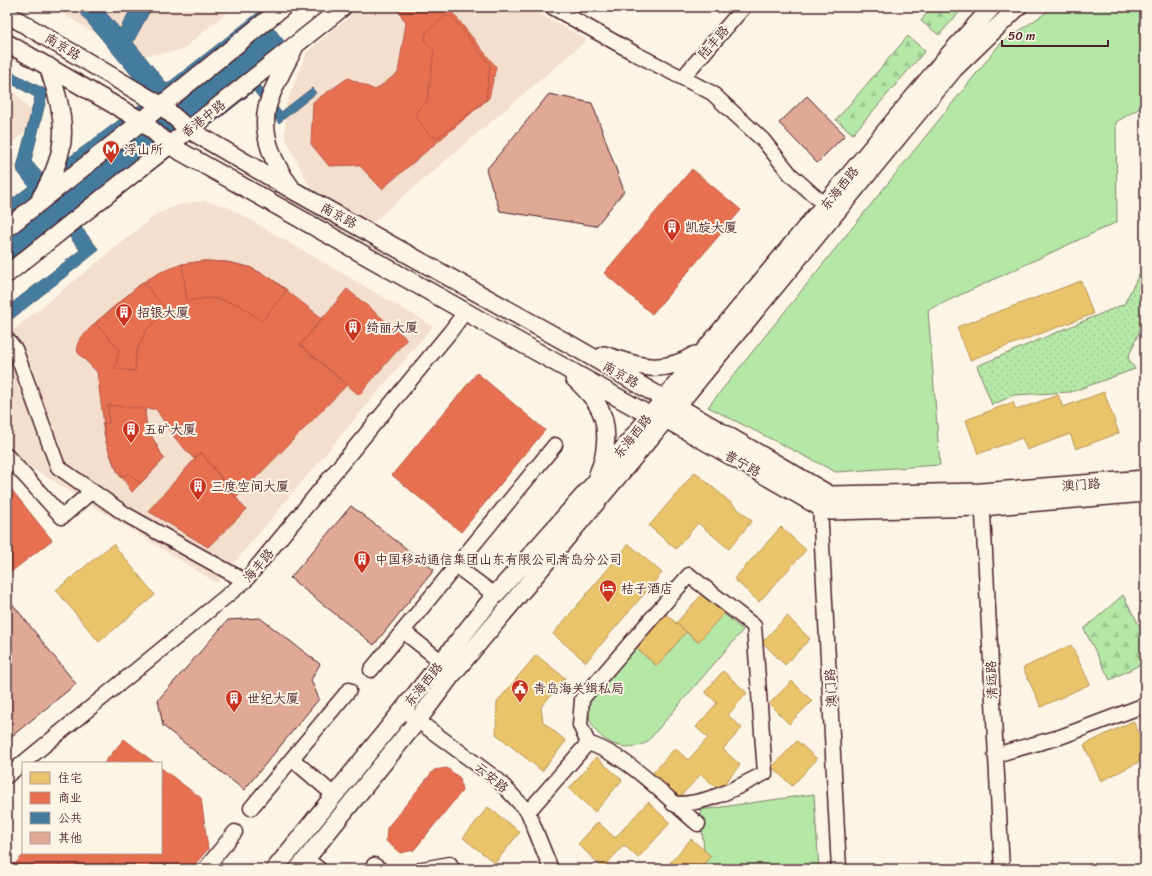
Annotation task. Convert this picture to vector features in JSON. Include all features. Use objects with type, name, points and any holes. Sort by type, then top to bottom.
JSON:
[{"type":"main road","points":[[7,228],[162,106],[283,7]]},
{"type":"main road","name":"香港中路","points":[[7,274],[342,7]]},
{"type":"main road","name":"东海西路","points":[[669,408],[707,347],[945,59],[992,7]]},
{"type":"main road","name":"东海西路","points":[[308,866],[451,676],[669,408],[954,70],[1018,7]]},
{"type":"main road","name":"南京路","points":[[7,14],[162,106],[188,129],[296,192],[573,346],[669,408]]},
{"type":"main road","name":"南京路","points":[[7,43],[142,121],[169,144],[464,312],[580,375],[649,415],[669,408]]},
{"type":"main road","points":[[296,44],[272,94],[267,109],[266,128],[269,145],[276,166],[296,192]]},
{"type":"main road","points":[[36,205],[53,176],[61,153],[64,134],[59,100],[48,66]]},
{"type":"main road","points":[[573,346],[644,367],[656,368],[673,366],[684,362],[707,347]]},
{"type":"main road","points":[[561,366],[589,393],[598,405],[603,416],[605,428],[604,453],[601,466],[593,485]]},
{"type":"main road","name":"普宁路","points":[[669,408],[786,469],[819,490]]},
{"type":"main road","name":"普宁路","points":[[669,408],[820,507]]},
{"type":"main road","name":"东海西路","points":[[275,869],[495,595],[593,485],[649,415]]},
{"type":"main road","name":"澳门路","points":[[1145,479],[982,499],[830,495],[819,490],[820,507],[831,511],[982,499],[1145,493]]},
{"type":"street","points":[[552,7],[636,54],[712,93],[763,140],[791,174],[825,205]]},
{"type":"street","name":"陆丰路","points":[[683,77],[744,7]]},
{"type":"street","name":"海丰路","points":[[24,762],[245,581],[450,332],[464,312]]},
{"type":"street","points":[[7,339],[15,349],[58,467],[125,514],[245,581]]},
{"type":"street","points":[[371,670],[555,445]]},
{"type":"street","points":[[7,456],[62,517],[92,491]]},
{"type":"street","name":"清远路","points":[[982,499],[1002,869]]},
{"type":"street","name":"澳门路","points":[[820,507],[839,869]]},
{"type":"street","points":[[456,566],[495,595]]},
{"type":"street","points":[[673,804],[689,805],[730,792],[765,773],[754,626],[689,575],[582,699],[580,725],[588,743],[604,749],[620,758],[673,804],[698,824]]},
{"type":"street","points":[[403,631],[442,662]]},
{"type":"street","points":[[251,808],[349,690]]},
{"type":"street","points":[[995,755],[1060,737],[1145,705]]},
{"type":"street","name":"云安路","points":[[403,710],[498,780],[528,812],[551,869]]},
{"type":"street","points":[[528,812],[588,743]]},
{"type":"street","points":[[292,759],[334,795]]},
{"type":"street","name":"海丰路","points":[[7,776],[22,764]]},
{"type":"street","points":[[205,869],[235,832]]},
{"type":"street","points":[[422,869],[450,864],[453,869]]},
{"type":"street","points":[[371,869],[374,865],[380,869]]},
{"type":"shaded area","points":[[51,7],[233,7],[182,50],[136,57]]},
{"type":"shaded area","points":[[361,7],[528,7],[587,40],[372,223],[310,187],[285,137],[286,104],[307,52]]},
{"type":"shaded area","points":[[7,89],[14,92],[39,120],[7,147]]},
{"type":"shaded area","points":[[205,201],[226,206],[433,326],[217,583],[19,460],[7,446],[7,335],[157,214],[181,204]]},
{"type":"green space","points":[[931,7],[964,7],[939,35],[921,21]]},
{"type":"green space","points":[[1054,7],[1145,7],[1145,105],[1116,122],[1117,222],[928,310],[940,465],[836,472],[708,407],[1000,44]]},
{"type":"green space","points":[[908,36],[925,51],[853,134],[836,120]]},
{"type":"green space","points":[[1145,263],[1145,318],[1128,358],[1135,369],[1071,392],[1014,395],[992,405],[977,366],[1124,304]]},
{"type":"green space","points":[[1123,595],[1145,636],[1145,662],[1110,680],[1084,629]]},
{"type":"green space","points":[[723,613],[743,630],[647,742],[636,746],[626,747],[605,740],[591,723],[588,713],[589,701],[603,682],[636,648],[657,666],[686,632],[698,642]]},
{"type":"green space","points":[[814,794],[819,869],[706,869],[700,810]]},
{"type":"building: 住宅","points":[[1081,281],[1093,314],[970,360],[957,327]]},
{"type":"building: 住宅","points":[[1104,392],[1119,433],[1076,449],[1070,434],[1027,450],[1022,438],[978,454],[966,420],[1013,402],[1016,410],[1058,395],[1063,407]]},
{"type":"building: 住宅","points":[[695,472],[752,521],[729,549],[698,523],[676,549],[649,526]]},
{"type":"building: 住宅","points":[[781,527],[806,550],[759,602],[734,579]]},
{"type":"building: 住宅","points":[[113,544],[155,595],[99,642],[56,590]]},
{"type":"building: 住宅","name":"桔子酒店","points":[[629,544],[662,573],[586,662],[553,634]]},
{"type":"building: 住宅","points":[[705,591],[727,610],[698,642],[676,623]]},
{"type":"building: 住宅","points":[[666,614],[686,632],[657,666],[636,648]]},
{"type":"building: 住宅","points":[[787,616],[810,639],[785,665],[762,642]]},
{"type":"building: 住宅","points":[[1071,645],[1090,684],[1041,707],[1023,668]]},
{"type":"building: 住宅","points":[[536,655],[565,678],[541,707],[543,722],[566,741],[542,771],[496,734],[497,702]]},
{"type":"building: 住宅","points":[[723,671],[747,693],[728,715],[742,728],[723,749],[740,765],[719,790],[701,774],[678,799],[651,775],[675,748],[688,760],[708,738],[696,727],[717,703],[705,692]]},
{"type":"building: 住宅","points":[[792,681],[812,701],[789,724],[769,704]]},
{"type":"building: 住宅","points":[[1133,721],[1145,746],[1145,759],[1101,781],[1084,745]]},
{"type":"building: 住宅","points":[[797,741],[817,759],[792,786],[772,767]]},
{"type":"building: 住宅","points":[[120,751],[141,751],[142,762],[121,762]]},
{"type":"building: 住宅","points":[[596,757],[622,780],[595,812],[569,789]]},
{"type":"building: 住宅","points":[[162,773],[165,773],[168,796],[162,797]]},
{"type":"building: 住宅","points":[[648,802],[670,823],[638,858],[624,845],[603,868],[578,844],[598,822],[615,838]]},
{"type":"building: 住宅","points":[[488,807],[520,832],[495,863],[463,838]]},
{"type":"building: 住宅","points":[[691,839],[711,856],[699,869],[675,869],[669,864]]},
{"type":"building: 住宅","points":[[76,854],[98,854],[97,861],[106,869],[70,869],[75,863]]},
{"type":"building: 商业","points":[[396,7],[448,7],[496,67],[489,98],[382,189],[359,165],[329,166],[311,144],[313,102],[348,78],[375,90],[398,73],[406,23]]},
{"type":"building: 商业","points":[[446,16],[452,17],[490,65],[486,100],[439,137],[431,137],[417,118],[417,110],[427,102],[434,51],[425,40],[426,32]]},
{"type":"building: 商业","name":"凯旋大厦","points":[[692,169],[741,210],[652,314],[604,273]]},
{"type":"building: 商业","points":[[204,261],[227,262],[249,267],[269,277],[322,318],[300,345],[347,385],[236,498],[201,452],[194,459],[174,437],[156,409],[145,409],[146,422],[164,459],[132,492],[114,465],[106,442],[97,372],[78,353],[77,345],[80,339],[95,323],[143,282],[161,272],[182,264]]},
{"type":"building: 商业","points":[[204,261],[227,262],[249,267],[269,277],[287,290],[262,321],[239,305],[223,300],[207,298],[187,301],[182,264]]},
{"type":"building: 商业","name":"招银大厦","points":[[143,282],[167,311],[146,330],[136,353],[135,371],[115,369],[119,349],[95,323]]},
{"type":"building: 商业","name":"绮丽大厦","points":[[347,289],[407,339],[359,395],[300,345]]},
{"type":"building: 商业","points":[[477,373],[545,430],[461,532],[392,475]]},
{"type":"building: 商业","name":"五矿大厦","points":[[108,405],[145,409],[146,422],[164,459],[140,484],[129,473],[121,478],[114,465],[106,442],[102,423],[109,423]]},
{"type":"building: 商业","name":"三度空间大厦","points":[[201,452],[246,510],[208,547],[148,511]]},
{"type":"building: 商业","points":[[7,484],[52,540],[7,575]]},
{"type":"building: 商业","points":[[124,739],[154,762],[105,762]]},
{"type":"building: 商业","points":[[447,768],[460,778],[462,791],[414,850],[400,853],[386,841],[387,828],[434,770]]},
{"type":"building: 商业","points":[[162,769],[201,798],[208,849],[191,869],[7,869],[7,864],[15,864],[24,854],[162,854]]},
{"type":"building: 公共","name":"浮山所","points":[[75,7],[101,7],[120,29],[132,7],[152,7],[133,42],[167,84],[260,11],[295,55],[259,84],[281,112],[312,88],[316,93],[279,123],[254,91],[81,227],[99,250],[7,323],[7,307],[80,250],[69,236],[7,285],[7,203],[29,186],[18,172],[17,167],[35,97],[7,81],[10,71],[48,91],[31,161],[44,176],[150,97]]},
{"type":"building: 其他","points":[[549,94],[592,103],[624,191],[596,226],[500,211],[486,170]]},
{"type":"building: 其他","points":[[807,96],[845,135],[817,163],[779,123]]},
{"type":"building: 其他","name":"中国移动通信集团山东有限公司青岛分公司","points":[[351,506],[434,570],[374,645],[290,578]]},
{"type":"building: 其他","points":[[7,597],[76,684],[7,740]]},
{"type":"building: 其他","name":"世纪大厦","points":[[260,618],[320,664],[311,680],[319,699],[244,790],[163,726],[158,700],[228,620]]},
{"type":"place","name":"浮山所","points":[[111,164]]},
{"type":"place","name":"凯旋大厦","points":[[672,242]]},
{"type":"place","name":"招银大厦","points":[[124,327]]},
{"type":"place","name":"绮丽大厦","points":[[353,342]]},
{"type":"place","name":"五矿大厦","points":[[131,444]]},
{"type":"place","name":"三度空间大厦","points":[[198,501]]},
{"type":"place","name":"中国移动通信集团山东有限公司青岛分公司","points":[[362,574]]},
{"type":"place","name":"桔子酒店","points":[[608,603]]},
{"type":"place","name":"青岛海关缉私局","points":[[520,703]]},
{"type":"place","name":"世纪大厦","points":[[234,713]]}]
